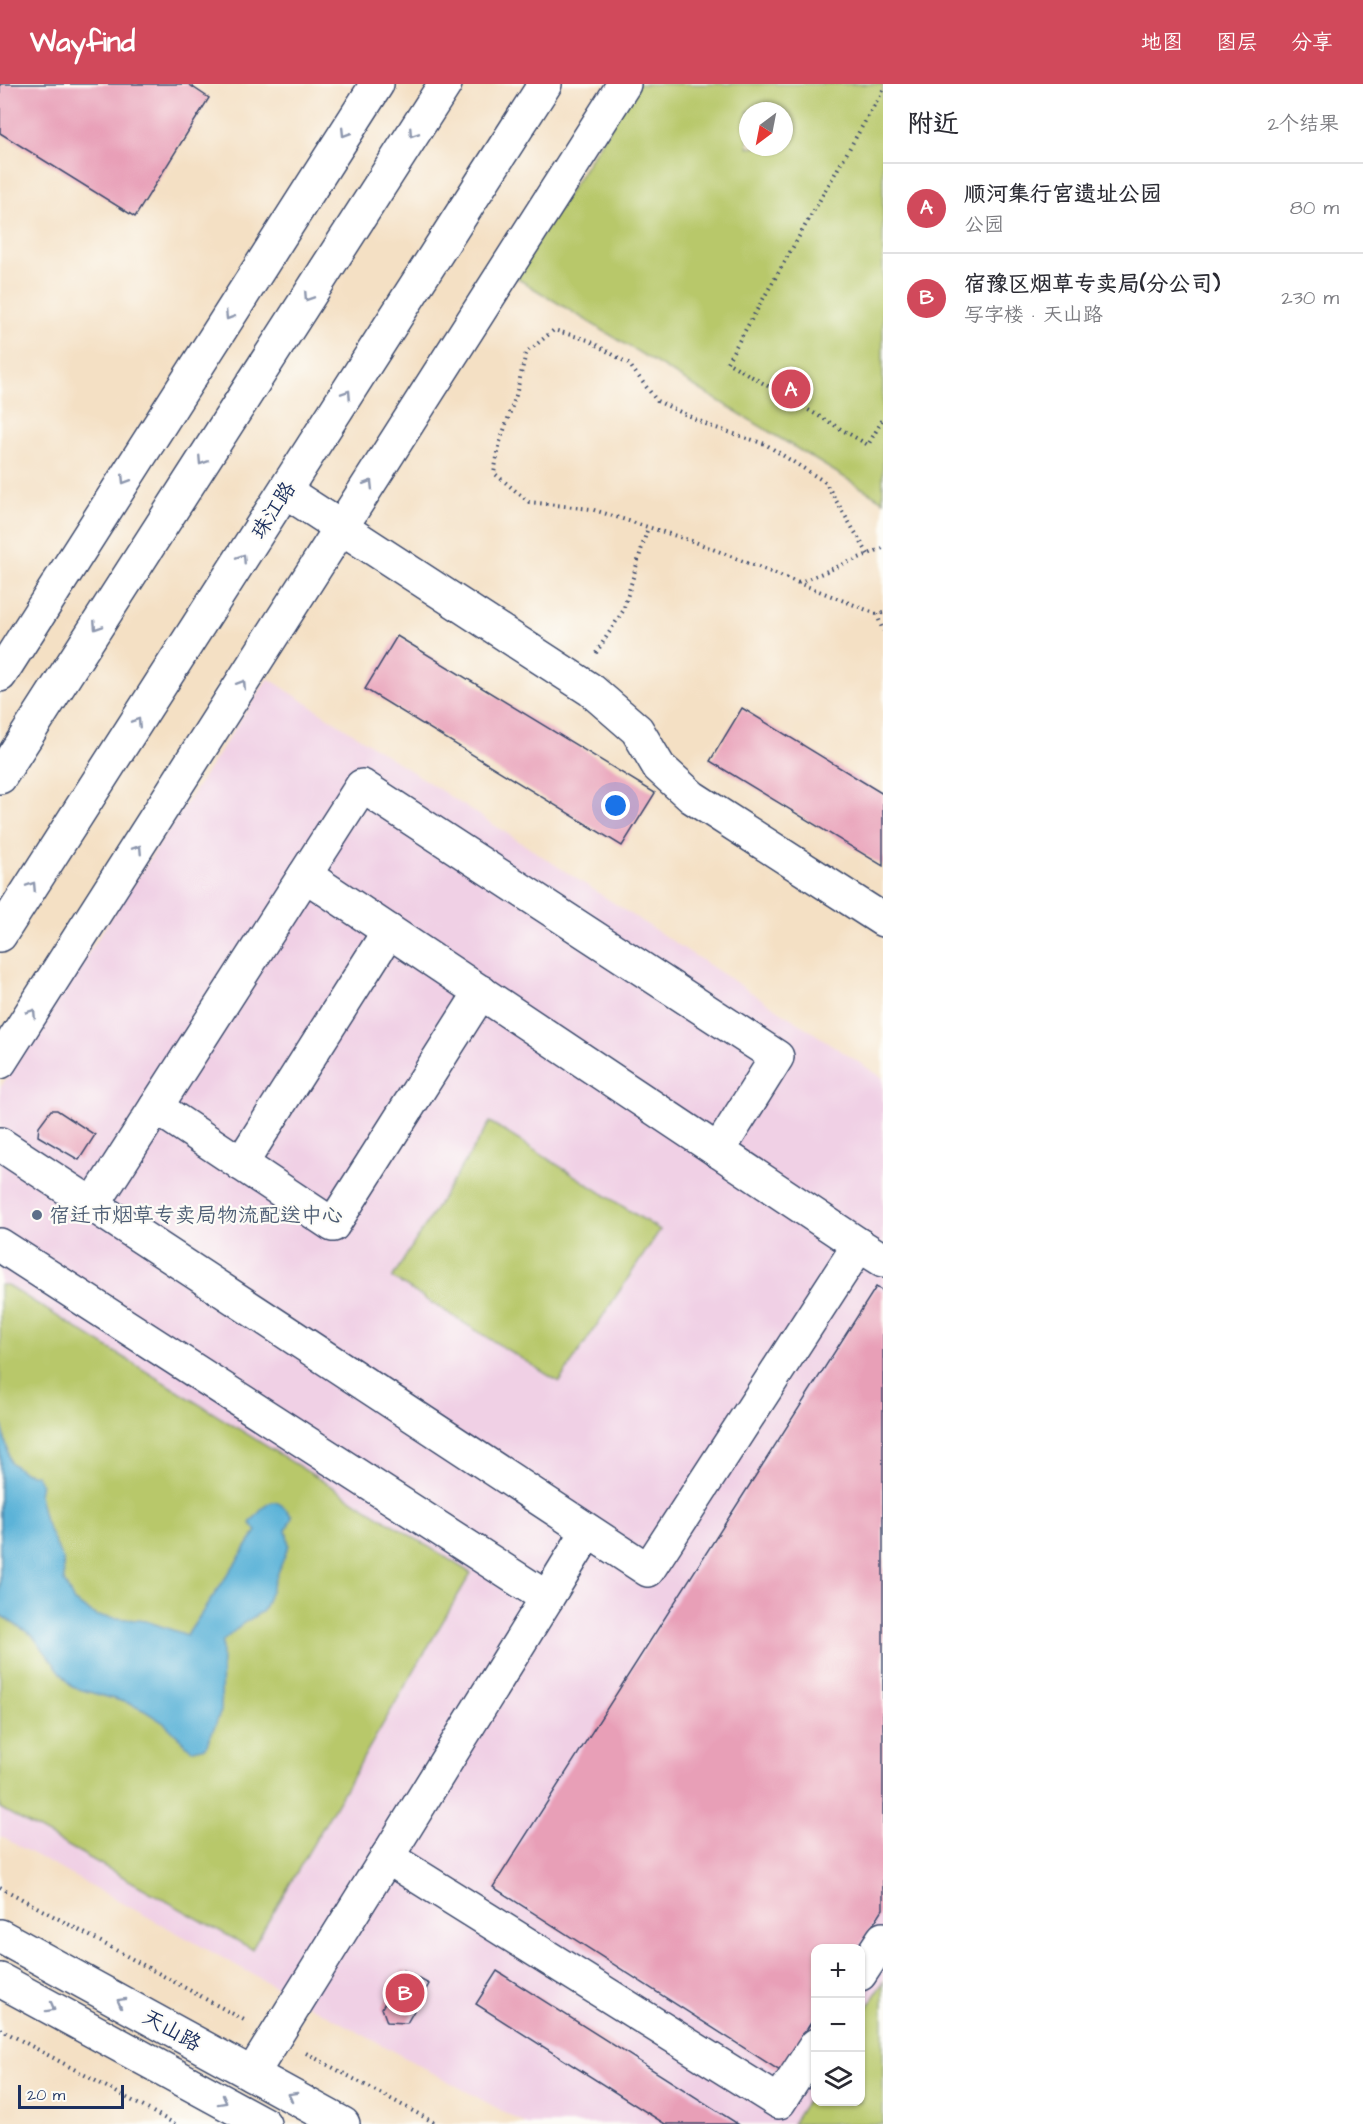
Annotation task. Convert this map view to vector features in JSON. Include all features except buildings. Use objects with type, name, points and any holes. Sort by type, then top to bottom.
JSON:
[{"type":"street","points":[[0,675],[377,84]]},
{"type":"street","points":[[0,777],[445,84]]},
{"type":"street","name":"珠江路","points":[[0,935],[545,84]]},
{"type":"street","points":[[0,1062],[624,84]]},
{"type":"street","points":[[285,491],[578,681],[637,730],[659,767],[692,797],[883,920]]},
{"type":"street","points":[[93,1205],[362,786],[777,1057],[718,1151]]},
{"type":"street","points":[[0,1144],[648,1570],[871,1253],[305,875]]},
{"type":"street","points":[[241,1164],[389,931]]},
{"type":"street","points":[[156,1107],[333,1225],[481,992]]},
{"type":"street","points":[[0,1245],[546,1598]]},
{"type":"street","points":[[252,2074],[588,1531]]},
{"type":"street","points":[[387,1857],[779,2102],[811,2052]]},
{"type":"street","name":"天山路","points":[[0,1936],[344,2124]]},
{"type":"street","points":[[865,1968],[883,1939]]},
{"type":"street","name":"天山路","points":[[0,1980],[264,2124]]},
{"type":"path","points":[[883,90],[727,362],[868,445],[883,419]]},
{"type":"path","points":[[868,554],[825,482],[765,444],[710,426],[657,401],[629,364],[588,340],[554,330],[526,353],[494,473],[529,502],[591,509],[648,527],[695,542],[877,614],[883,614]]},
{"type":"path","points":[[578,681],[623,611],[648,527]]},
{"type":"path","points":[[798,583],[883,548]]},
{"type":"path","points":[[877,614],[883,631]]},
{"type":"path","points":[[0,1887],[437,2124]]},
{"type":"path","points":[[0,2029],[176,2124]]},
{"type":"shaded area","points":[[268,678],[883,1078],[883,2124],[526,2124],[0,1836],[0,1088]]},
{"type":"green space","points":[[638,84],[883,84],[883,501],[515,277]]},
{"type":"green space","points":[[490,1122],[660,1230],[559,1382],[392,1278]]},
{"type":"green space","points":[[0,1285],[7,1285],[471,1573],[252,1949],[0,1808]]},
{"type":"green space","points":[[883,1982],[883,2124],[792,2124],[811,2094],[811,2106],[865,2106],[865,2011]]},
{"type":"water","points":[[0,1415],[10,1462],[23,1472],[36,1475],[41,1483],[39,1495],[45,1521],[63,1560],[64,1581],[74,1602],[97,1616],[146,1621],[187,1635],[257,1531],[250,1523],[260,1511],[269,1503],[274,1502],[285,1508],[292,1517],[286,1530],[289,1545],[263,1611],[242,1624],[222,1642],[221,1711],[206,1747],[192,1750],[164,1723],[145,1711],[128,1703],[72,1687],[32,1635],[0,1615]]},
{"type":"place","name":"顺河集行宫遗址公园","points":[[791,389]]},
{"type":"place","name":"宿迁市烟草专卖局物流配送中心","points":[[37,1215]]},
{"type":"place","name":"宿豫区烟草专卖局(分公司)","points":[[405,1993]]}]
